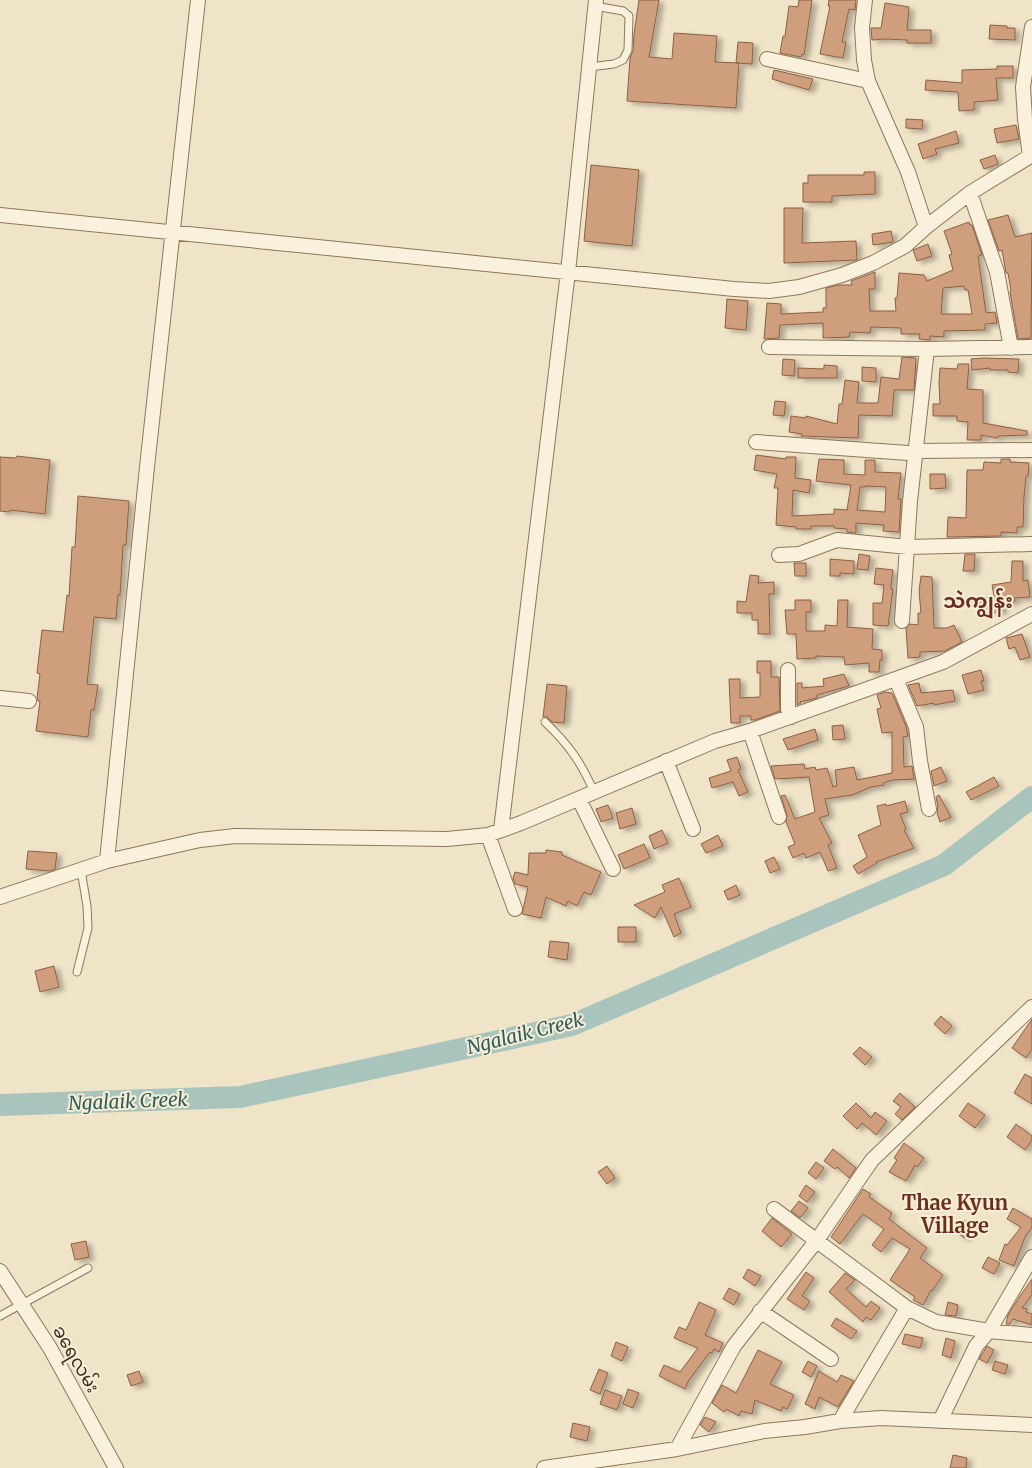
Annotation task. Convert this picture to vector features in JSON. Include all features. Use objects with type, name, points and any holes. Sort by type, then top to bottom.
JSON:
[{"type":"street","points":[[108,861],[147,467],[198,0]]},
{"type":"street","points":[[865,0],[862,28],[864,60],[868,81],[908,172],[926,227]]},
{"type":"street","points":[[515,909],[495,832],[568,272],[595,3]]},
{"type":"street","points":[[0,215],[734,289],[769,291],[798,288],[842,275],[873,263],[905,246],[970,193],[1031,156],[1025,120],[1023,87],[1032,27]]},
{"type":"street","points":[[767,59],[868,81]]},
{"type":"street","points":[[970,193],[997,272],[1011,348]]},
{"type":"street","points":[[769,346],[927,349],[1032,347]]},
{"type":"street","points":[[902,621],[915,451],[927,349]]},
{"type":"street","points":[[756,442],[908,453],[915,451],[1032,450]]},
{"type":"street","points":[[780,555],[799,554],[837,540],[908,547],[1032,544]]},
{"type":"street","points":[[0,897],[108,861],[182,843],[235,836],[446,839],[495,832],[579,799],[715,741],[791,717],[943,662],[1032,614]]},
{"type":"street","points":[[788,670],[788,708],[791,717]]},
{"type":"street","points":[[896,679],[916,727],[929,809]]},
{"type":"street","points":[[0,698],[29,701]]},
{"type":"street","points":[[750,731],[778,817]]},
{"type":"street","points":[[666,761],[693,829]]},
{"type":"street","points":[[579,799],[613,869]]},
{"type":"street","points":[[676,1449],[734,1346],[760,1310],[817,1240],[872,1160],[1032,1007]]},
{"type":"street","points":[[774,1209],[907,1308],[936,1322],[989,1331],[1032,1334]]},
{"type":"street","points":[[940,1420],[976,1346],[989,1331],[1032,1257]]},
{"type":"street","name":"ခရေလမ်း","points":[[0,1271],[50,1348],[116,1468]]},
{"type":"street","points":[[840,1421],[907,1308]]},
{"type":"street","points":[[760,1310],[831,1359]]},
{"type":"street","points":[[544,1468],[611,1463],[729,1437],[840,1421],[880,1418],[1032,1424]]},
{"type":"lane","points":[[588,67],[614,64],[623,60],[628,50],[629,16],[595,3]]},
{"type":"lane","points":[[545,722],[563,739],[582,765],[594,792]]},
{"type":"lane","points":[[77,972],[88,928],[87,906],[81,870]]},
{"type":"lane","points":[[0,1316],[88,1268]]},
{"type":"building","points":[[639,0],[659,0],[649,57],[672,59],[674,33],[717,36],[715,62],[739,63],[736,108],[627,101],[630,58],[633,51]]},
{"type":"building","points":[[799,0],[812,0],[804,55],[802,54],[801,57],[780,53],[783,36],[785,36],[789,6],[798,7]]},
{"type":"building","points":[[829,0],[856,0],[855,10],[849,9],[842,42],[846,42],[843,58],[820,54],[830,6],[828,6]]},
{"type":"building","points":[[885,3],[909,7],[907,30],[931,30],[931,43],[907,43],[907,40],[872,40],[871,28],[881,28]]},
{"type":"building","points":[[990,25],[1015,28],[1015,40],[989,39]]},
{"type":"building","points":[[738,42],[753,43],[752,64],[736,63]]},
{"type":"building","points":[[997,66],[1013,66],[1013,78],[996,78],[998,100],[974,102],[974,110],[959,111],[958,92],[925,90],[926,80],[962,83],[962,70],[997,69]]},
{"type":"building","points":[[774,70],[813,79],[809,90],[772,79]]},
{"type":"building","points":[[906,119],[923,120],[922,129],[906,128]]},
{"type":"building","points":[[1016,125],[1019,139],[997,143],[994,129]]},
{"type":"building","points":[[956,131],[959,143],[935,149],[937,154],[923,159],[918,144]]},
{"type":"building","points":[[995,155],[998,164],[984,169],[980,160]]},
{"type":"building","points":[[591,165],[639,170],[632,246],[584,241]]},
{"type":"building","points":[[864,172],[875,172],[875,194],[832,196],[832,202],[803,202],[803,183],[808,183],[808,175],[864,175]]},
{"type":"building","points":[[784,208],[803,208],[802,243],[856,241],[857,260],[784,263]]},
{"type":"building","points":[[1008,215],[1015,237],[1032,233],[1031,338],[1018,339],[1008,273],[1006,273],[1002,250],[999,251],[988,220]]},
{"type":"building","points":[[969,222],[972,225],[982,255],[978,256],[986,313],[995,312],[997,323],[985,324],[985,330],[944,331],[944,337],[930,336],[930,340],[919,339],[920,334],[901,334],[901,328],[871,327],[870,333],[850,332],[849,337],[823,338],[823,323],[780,325],[779,338],[764,339],[767,303],[781,304],[781,314],[823,312],[823,308],[826,308],[826,288],[838,285],[852,285],[851,281],[875,272],[875,289],[869,289],[870,311],[896,311],[895,298],[897,298],[899,273],[924,275],[927,281],[953,270],[949,255],[952,254],[944,231]],"holes":[[[964,286],[965,290],[968,290],[972,314],[941,314],[943,288]]]},
{"type":"building","points":[[891,231],[893,242],[873,245],[872,234]]},
{"type":"building","points":[[928,244],[932,256],[917,261],[913,250]]},
{"type":"building","points":[[727,299],[748,301],[746,330],[725,328]]},
{"type":"building","points":[[902,357],[916,358],[914,390],[894,390],[892,416],[859,415],[858,438],[801,436],[802,434],[789,432],[791,416],[806,418],[806,416],[837,424],[839,404],[842,404],[845,380],[859,382],[857,403],[878,403],[881,377],[899,379]]},
{"type":"building","points":[[783,359],[795,360],[794,376],[782,375]]},
{"type":"building","points":[[971,359],[1019,359],[1018,373],[1008,372],[1008,370],[990,370],[990,368],[972,370]]},
{"type":"building","points":[[958,364],[969,364],[967,389],[983,390],[983,423],[1027,431],[1027,435],[998,436],[997,438],[981,435],[981,440],[967,440],[968,422],[957,421],[957,416],[933,416],[933,404],[940,404],[940,368],[957,369]]},
{"type":"building","points":[[824,365],[837,366],[837,378],[798,378],[798,368],[824,369]]},
{"type":"building","points":[[862,367],[876,368],[876,382],[862,381]]},
{"type":"building","points":[[775,401],[786,402],[784,416],[773,415]]},
{"type":"building","points":[[756,455],[786,459],[786,457],[796,457],[795,478],[811,480],[809,493],[793,490],[792,516],[834,514],[834,509],[847,510],[851,485],[816,481],[819,459],[844,460],[844,474],[865,475],[865,460],[875,460],[875,472],[901,473],[898,499],[901,499],[899,532],[883,531],[884,525],[856,523],[856,533],[847,532],[847,529],[834,528],[834,526],[811,526],[811,529],[796,529],[796,527],[776,525],[778,488],[774,488],[777,474],[754,470]],"holes":[[[860,487],[886,487],[885,512],[857,510]]]},
{"type":"building","points":[[17,456],[50,460],[45,514],[10,510],[9,512],[0,511],[0,457],[16,458]]},
{"type":"building","points":[[1001,459],[1010,459],[1010,462],[1029,463],[1024,497],[1023,527],[1017,527],[1017,533],[1001,532],[1001,536],[947,537],[948,517],[966,518],[967,470],[983,470],[984,462],[1001,463]]},
{"type":"building","points":[[930,474],[945,474],[946,488],[930,489]]},
{"type":"building","points":[[78,496],[129,501],[126,545],[123,545],[120,595],[118,595],[116,619],[94,617],[87,684],[98,685],[94,710],[91,710],[88,737],[36,731],[40,701],[37,698],[40,674],[37,673],[42,630],[63,632],[67,595],[69,596],[72,547],[75,547]]},
{"type":"building","points":[[859,554],[870,556],[868,570],[857,569]]},
{"type":"building","points":[[965,554],[975,554],[974,571],[963,571]]},
{"type":"building","points":[[830,559],[854,561],[854,574],[840,573],[840,576],[830,576]]},
{"type":"building","points":[[1012,561],[1023,561],[1023,581],[1028,580],[1030,597],[1014,598],[1015,601],[1001,604],[1003,610],[993,613],[991,605],[974,608],[973,601],[994,596],[992,585],[1011,582]]},
{"type":"building","points":[[794,563],[806,563],[806,576],[795,576]]},
{"type":"building","points":[[876,568],[893,570],[891,589],[893,589],[888,626],[873,625],[873,603],[882,603],[884,585],[874,584]]},
{"type":"building","points":[[750,575],[759,576],[758,583],[774,582],[774,594],[769,594],[770,634],[758,634],[758,620],[752,620],[752,613],[737,613],[737,601],[746,602]]},
{"type":"building","points":[[921,576],[932,577],[934,628],[947,628],[954,625],[962,642],[945,651],[920,652],[920,657],[908,658],[906,628],[910,624],[918,625],[918,613],[921,613],[919,591]]},
{"type":"building","points":[[795,600],[811,600],[811,612],[806,612],[806,631],[825,631],[825,625],[837,626],[838,600],[848,600],[847,627],[873,629],[872,649],[882,650],[879,672],[869,672],[869,663],[845,665],[844,657],[816,656],[816,658],[797,659],[796,634],[787,634],[785,610],[795,610]]},
{"type":"building","points":[[1022,634],[1030,657],[1020,660],[1015,647],[1009,649],[1006,638]]},
{"type":"building","points":[[757,661],[771,661],[771,677],[779,677],[780,711],[755,720],[751,720],[751,716],[740,716],[740,723],[731,723],[729,679],[740,679],[740,698],[760,697],[760,673],[757,673]]},
{"type":"building","points":[[981,670],[984,681],[981,681],[984,690],[968,694],[962,675]]},
{"type":"building","points":[[844,674],[849,686],[817,695],[817,698],[800,702],[797,705],[797,683],[802,683],[802,688],[824,686],[823,679]]},
{"type":"building","points":[[919,683],[921,693],[953,690],[955,701],[917,706],[908,685]]},
{"type":"building","points":[[547,684],[567,686],[564,723],[552,722],[547,717],[543,717]]},
{"type":"building","points":[[885,692],[892,693],[906,726],[908,736],[903,737],[904,767],[912,766],[914,779],[893,780],[883,783],[884,785],[871,787],[852,795],[825,799],[829,815],[819,818],[832,843],[828,845],[837,868],[828,871],[820,852],[806,858],[804,853],[793,858],[788,847],[795,844],[786,822],[787,815],[781,796],[785,795],[795,819],[815,812],[809,777],[775,779],[771,766],[804,764],[805,769],[815,767],[816,770],[827,768],[833,787],[837,786],[835,770],[854,767],[857,780],[892,773],[892,732],[882,733],[877,709],[881,708],[877,695]]},
{"type":"building","points":[[843,725],[845,739],[833,740],[832,726]]},
{"type":"building","points":[[815,729],[818,740],[788,750],[783,739]]},
{"type":"building","points":[[737,757],[741,769],[738,770],[748,792],[739,796],[733,782],[712,788],[709,778],[731,771],[727,760]]},
{"type":"building","points":[[941,767],[947,781],[934,786],[931,771]]},
{"type":"building","points":[[994,777],[999,786],[971,800],[966,792]]},
{"type":"building","points":[[939,795],[951,817],[940,822],[937,813],[936,797]]},
{"type":"building","points":[[905,801],[908,812],[900,814],[906,829],[904,830],[914,848],[876,862],[858,874],[853,866],[867,857],[858,835],[881,825],[877,806],[886,804],[886,806]]},
{"type":"building","points":[[608,805],[613,818],[601,822],[596,809]]},
{"type":"building","points":[[632,808],[636,824],[620,829],[616,813]]},
{"type":"building","points":[[662,830],[668,843],[654,849],[649,836]]},
{"type":"building","points":[[718,835],[723,846],[706,853],[701,844]]},
{"type":"building","points":[[644,844],[650,858],[624,869],[618,855]]},
{"type":"building","points":[[546,850],[562,852],[562,855],[601,872],[591,895],[584,892],[577,906],[568,901],[566,906],[546,897],[541,918],[522,914],[528,887],[515,884],[513,878],[515,872],[528,875],[529,853],[546,853]]},
{"type":"building","points":[[28,851],[57,853],[55,869],[50,871],[26,869]]},
{"type":"building","points":[[774,857],[780,869],[770,873],[765,861]]},
{"type":"building","points":[[679,878],[691,907],[674,914],[681,933],[674,937],[661,907],[655,918],[634,905],[665,892],[662,885]]},
{"type":"building","points":[[736,885],[740,895],[728,900],[724,891]]},
{"type":"building","points":[[618,927],[636,927],[636,942],[618,942]]},
{"type":"building","points":[[550,941],[569,943],[567,960],[548,957]]},
{"type":"building","points":[[54,966],[59,987],[40,992],[35,971]]},
{"type":"building","points":[[941,1016],[952,1026],[945,1034],[934,1024]]},
{"type":"building","points":[[1032,1019],[1032,1049],[1026,1058],[1012,1048]]},
{"type":"building","points":[[860,1047],[872,1057],[865,1065],[853,1054]]},
{"type":"building","points":[[1025,1074],[1032,1078],[1032,1104],[1014,1093]]},
{"type":"building","points":[[900,1093],[915,1107],[902,1120],[895,1114],[901,1107],[893,1101]]},
{"type":"building","points":[[856,1103],[871,1118],[875,1112],[887,1121],[876,1135],[862,1123],[857,1129],[843,1116]]},
{"type":"building","points":[[968,1103],[985,1115],[975,1128],[959,1116]]},
{"type":"building","points":[[1016,1124],[1032,1136],[1032,1140],[1025,1150],[1007,1137]]},
{"type":"building","points":[[904,1143],[924,1158],[917,1167],[915,1165],[906,1181],[889,1172],[897,1160],[894,1158]]},
{"type":"building","points":[[833,1149],[856,1168],[849,1178],[837,1167],[835,1169],[824,1161]]},
{"type":"building","points":[[816,1162],[824,1168],[816,1179],[808,1173]]},
{"type":"building","points":[[607,1166],[615,1178],[607,1184],[598,1172]]},
{"type":"building","points":[[806,1185],[815,1192],[807,1202],[799,1196]]},
{"type":"building","points":[[863,1189],[871,1194],[869,1197],[892,1213],[889,1219],[927,1248],[920,1258],[943,1275],[931,1290],[923,1305],[913,1300],[915,1297],[890,1280],[910,1249],[892,1238],[881,1252],[872,1245],[884,1229],[863,1214],[840,1244],[831,1237]]},
{"type":"building","points":[[799,1201],[808,1208],[800,1218],[791,1211]]},
{"type":"building","points":[[1013,1208],[1032,1219],[1032,1227],[1025,1237],[1014,1266],[999,1260],[1005,1244],[1007,1245],[1021,1227],[1007,1219]]},
{"type":"building","points":[[772,1218],[792,1234],[781,1247],[762,1231]]},
{"type":"building","points":[[964,1220],[973,1227],[965,1238],[956,1232]]},
{"type":"building","points":[[86,1241],[89,1257],[75,1260],[71,1244]]},
{"type":"building","points":[[988,1257],[1000,1263],[994,1274],[982,1268]]},
{"type":"building","points":[[748,1269],[761,1276],[755,1286],[743,1278]]},
{"type":"building","points":[[806,1272],[814,1278],[802,1296],[810,1301],[804,1310],[787,1299]]},
{"type":"building","points":[[845,1273],[855,1280],[846,1289],[866,1307],[871,1301],[880,1308],[871,1320],[866,1317],[863,1322],[829,1292]]},
{"type":"building","points":[[1032,1279],[1032,1295],[1022,1308],[1027,1309],[1026,1312],[1032,1314],[1032,1325],[1013,1319],[1010,1324],[1006,1324],[1008,1315]]},
{"type":"building","points":[[729,1288],[740,1294],[734,1305],[723,1299]]},
{"type":"building","points":[[699,1302],[716,1310],[705,1335],[723,1343],[719,1352],[714,1349],[712,1353],[710,1352],[689,1380],[685,1389],[659,1376],[664,1365],[680,1372],[698,1348],[674,1338],[679,1327],[686,1330]]},
{"type":"building","points":[[948,1302],[958,1305],[956,1316],[945,1315]]},
{"type":"building","points":[[836,1318],[857,1331],[851,1339],[831,1326]]},
{"type":"building","points":[[905,1334],[923,1338],[920,1348],[902,1344]]},
{"type":"building","points":[[946,1338],[955,1341],[951,1358],[942,1355]]},
{"type":"building","points":[[616,1342],[628,1347],[622,1361],[611,1356]]},
{"type":"building","points":[[987,1346],[994,1350],[987,1363],[979,1359]]},
{"type":"building","points":[[758,1350],[782,1362],[770,1384],[794,1395],[787,1409],[783,1407],[781,1411],[755,1400],[752,1414],[741,1411],[739,1416],[726,1409],[724,1412],[712,1403],[722,1385],[736,1393]]},
{"type":"building","points":[[808,1361],[817,1366],[811,1377],[802,1372]]},
{"type":"building","points":[[995,1361],[1008,1365],[1005,1374],[992,1370]]},
{"type":"building","points":[[599,1369],[608,1373],[600,1394],[590,1390]]},
{"type":"building","points":[[139,1371],[143,1382],[131,1386],[127,1375]]},
{"type":"building","points":[[819,1371],[837,1382],[841,1375],[854,1381],[838,1407],[819,1397],[815,1409],[805,1404]]},
{"type":"building","points":[[628,1389],[639,1393],[633,1408],[623,1404]]},
{"type":"building","points":[[605,1390],[622,1396],[617,1410],[600,1404]]},
{"type":"building","points":[[705,1417],[716,1422],[709,1432],[700,1425]]},
{"type":"building","points":[[573,1423],[590,1427],[587,1441],[570,1437]]},
{"type":"building","points":[[953,1455],[967,1458],[966,1468],[950,1468]]},
{"type":"waterway","name":"Ngalaik Creek","points":[[0,1105],[240,1097],[572,1025],[944,865],[1032,797]]},
{"type":"district","name":"သဲကျွန်း","points":[[978,601]]},
{"type":"district","name":"Thae Kyun Village","points":[[955,1214]]}]
